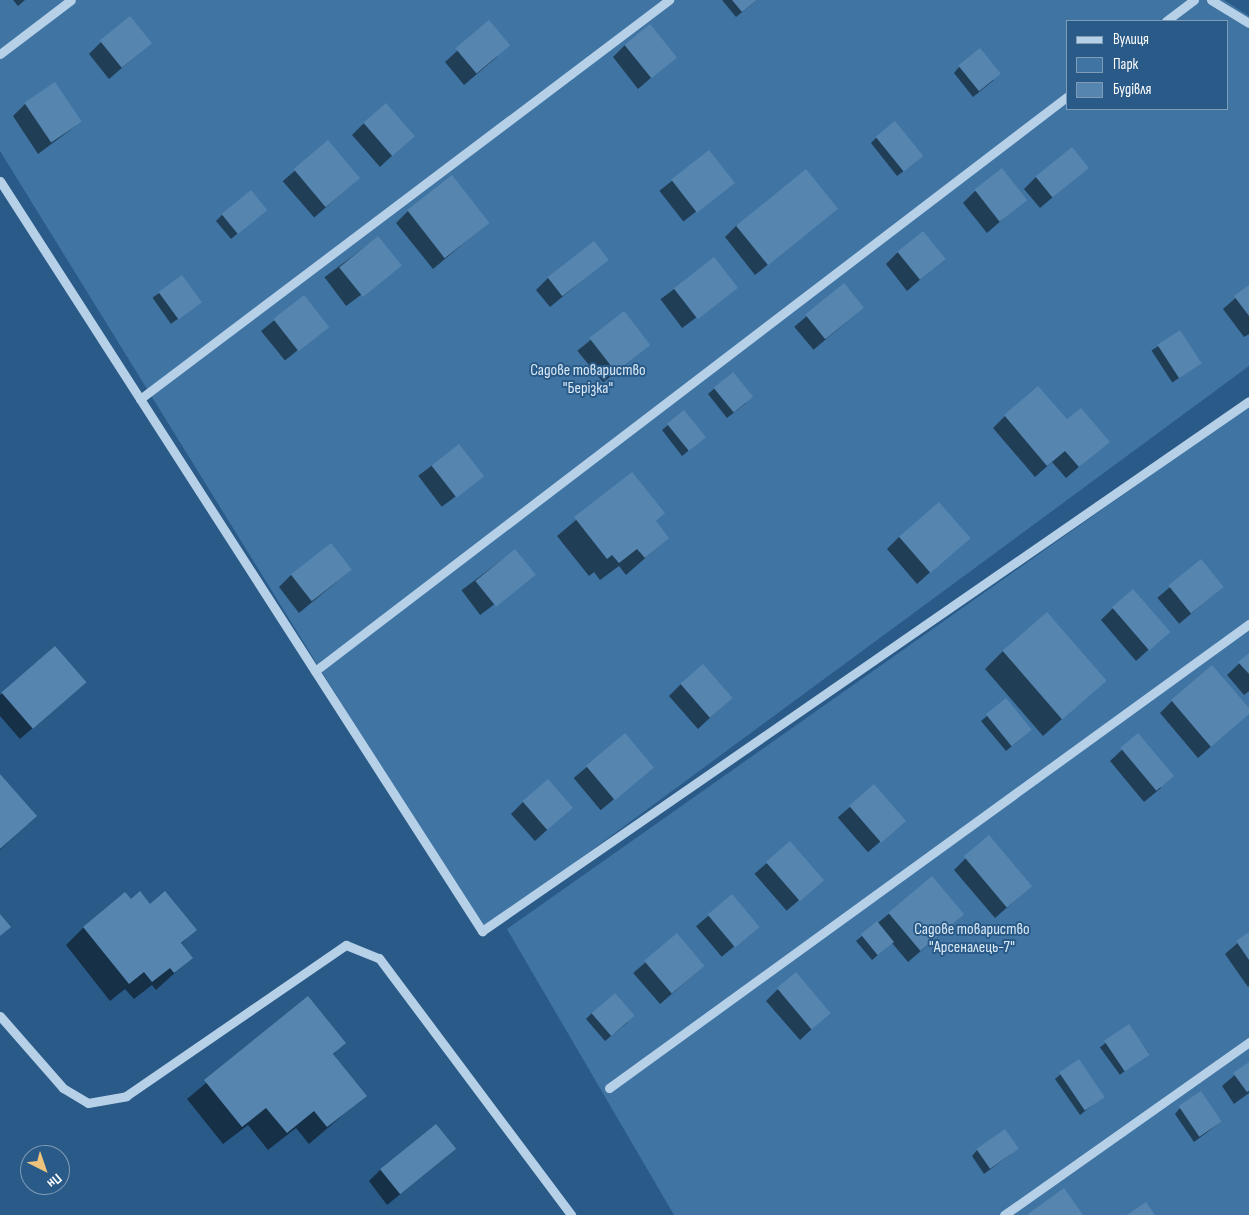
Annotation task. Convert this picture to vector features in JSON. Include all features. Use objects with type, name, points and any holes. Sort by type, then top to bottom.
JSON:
[{"type":"street","points":[[0,54],[71,0]]},
{"type":"street","points":[[140,399],[669,0]]},
{"type":"street","points":[[1167,20],[1194,0]]},
{"type":"street","points":[[1211,0],[1249,23]]},
{"type":"street","points":[[315,671],[1066,98]]},
{"type":"street","points":[[0,181],[482,931],[1249,401]]},
{"type":"street","points":[[609,1088],[1249,624]]},
{"type":"street","points":[[0,1016],[63,1088],[88,1103],[126,1096],[346,945],[379,958],[571,1215]]},
{"type":"street","points":[[1004,1215],[1249,1042]]},
{"type":"green space","name":"Садове товариство \"Берізка\"","points":[[0,0],[1224,0],[1249,16],[1249,366],[482,931],[0,151]]},
{"type":"green space","name":"Садове товариство \"Арсеналець-7\"","points":[[1249,406],[1249,1215],[674,1215],[507,929]]},
{"type":"building","points":[[732,0],[757,0],[742,12]]},
{"type":"building","points":[[130,16],[152,43],[122,68],[100,41]]},
{"type":"building","points":[[489,20],[510,45],[477,74],[455,48]]},
{"type":"building","points":[[650,24],[677,57],[651,78],[624,45]]},
{"type":"building","points":[[980,48],[1001,74],[979,91],[958,66]]},
{"type":"building","points":[[55,82],[82,122],[51,142],[24,103]]},
{"type":"building","points":[[386,103],[415,136],[392,156],[363,123]]},
{"type":"building","points":[[895,121],[923,156],[904,172],[876,137]]},
{"type":"building","points":[[328,140],[360,178],[326,207],[294,169]]},
{"type":"building","points":[[1072,147],[1089,168],[1052,198],[1035,177]]},
{"type":"building","points":[[709,150],[735,183],[697,213],[671,180]]},
{"type":"building","points":[[1002,168],[1027,200],[1000,222],[974,190]]},
{"type":"building","points":[[806,169],[838,209],[768,265],[736,226]]},
{"type":"building","points":[[452,175],[490,223],[445,258],[407,210]]},
{"type":"building","points":[[251,190],[267,210],[238,234],[221,214]]},
{"type":"building","points":[[923,231],[946,259],[920,280],[897,252]]},
{"type":"building","points":[[378,236],[402,266],[363,297],[339,267]]},
{"type":"building","points":[[594,241],[609,260],[562,296],[548,277]]},
{"type":"building","points":[[714,257],[738,288],[698,319],[674,288]]},
{"type":"building","points":[[182,275],[202,303],[179,320],[159,292]]},
{"type":"building","points":[[844,283],[864,308],[825,339],[805,314]]},
{"type":"building","points":[[1249,285],[1249,316],[1234,296]]},
{"type":"building","points":[[304,295],[329,327],[299,351],[273,319]]},
{"type":"building","points":[[624,311],[650,345],[616,372],[589,338]]},
{"type":"building","points":[[1180,330],[1202,364],[1179,378],[1157,345]]},
{"type":"building","points":[[733,372],[753,397],[734,413],[714,388]]},
{"type":"building","points":[[1038,386],[1067,419],[1081,408],[1110,442],[1079,467],[1065,451],[1047,466],[1004,415]]},
{"type":"building","points":[[684,410],[706,437],[689,451],[667,424]]},
{"type":"building","points":[[459,444],[484,476],[457,498],[431,466]]},
{"type":"building","points":[[632,472],[665,513],[656,521],[669,538],[645,558],[637,549],[619,563],[612,555],[607,559],[574,517]]},
{"type":"building","points":[[939,502],[970,538],[930,573],[899,537]]},
{"type":"building","points":[[331,543],[352,570],[312,601],[291,574]]},
{"type":"building","points":[[515,549],[536,575],[496,607],[475,581]]},
{"type":"building","points":[[1201,559],[1224,587],[1191,613],[1168,585]]},
{"type":"building","points":[[1133,589],[1170,632],[1149,650],[1112,607]]},
{"type":"building","points":[[1047,612],[1107,681],[1062,719],[1002,651]]},
{"type":"building","points":[[55,646],[86,682],[33,729],[1,693]]},
{"type":"building","points":[[1249,653],[1249,674],[1238,662]]},
{"type":"building","points":[[703,664],[733,698],[710,718],[680,684]]},
{"type":"building","points":[[1212,665],[1249,708],[1249,714],[1211,747],[1171,700]]},
{"type":"building","points":[[1006,698],[1032,730],[1012,746],[986,714]]},
{"type":"building","points":[[625,733],[654,767],[615,800],[586,766]]},
{"type":"building","points":[[1138,733],[1174,776],[1156,791],[1120,748]]},
{"type":"building","points":[[0,774],[37,816],[0,849]]},
{"type":"building","points":[[548,779],[573,808],[547,830],[522,801]]},
{"type":"building","points":[[874,784],[906,821],[881,843],[849,806]]},
{"type":"building","points":[[989,835],[1032,886],[1007,908],[964,856]]},
{"type":"building","points":[[790,841],[824,880],[800,901],[766,862]]},
{"type":"building","points":[[932,876],[964,914],[920,951],[888,913]]},
{"type":"building","points":[[140,891],[150,904],[165,891],[197,930],[181,943],[193,958],[174,973],[170,968],[152,982],[144,972],[129,984],[83,927],[125,892],[131,899]]},
{"type":"building","points":[[732,894],[760,927],[735,948],[707,915]]},
{"type":"building","points":[[0,914],[11,927],[0,936]]},
{"type":"building","points":[[877,921],[894,942],[878,955],[861,934]]},
{"type":"building","points":[[1249,932],[1249,960],[1236,941]]},
{"type":"building","points":[[677,933],[705,966],[672,994],[644,961]]},
{"type":"building","points":[[796,972],[831,1013],[812,1029],[777,988]]},
{"type":"building","points":[[615,993],[635,1016],[611,1036],[592,1013]]},
{"type":"building","points":[[308,996],[346,1043],[333,1054],[367,1096],[327,1127],[314,1111],[287,1133],[266,1108],[242,1127],[204,1080]]},
{"type":"building","points":[[1129,1024],[1150,1055],[1125,1071],[1104,1041]]},
{"type":"building","points":[[1079,1059],[1105,1097],[1085,1111],[1059,1072]]},
{"type":"building","points":[[1249,1062],[1249,1091],[1247,1092],[1233,1073]]},
{"type":"building","points":[[1201,1091],[1222,1122],[1199,1137],[1179,1106]]},
{"type":"building","points":[[436,1124],[456,1149],[400,1194],[380,1169]]},
{"type":"building","points":[[1005,1129],[1019,1149],[990,1169],[976,1149]]},
{"type":"building","points":[[1064,1188],[1083,1215],[1028,1214]]},
{"type":"building","points":[[1146,1202],[1155,1215],[1127,1215]]}]
